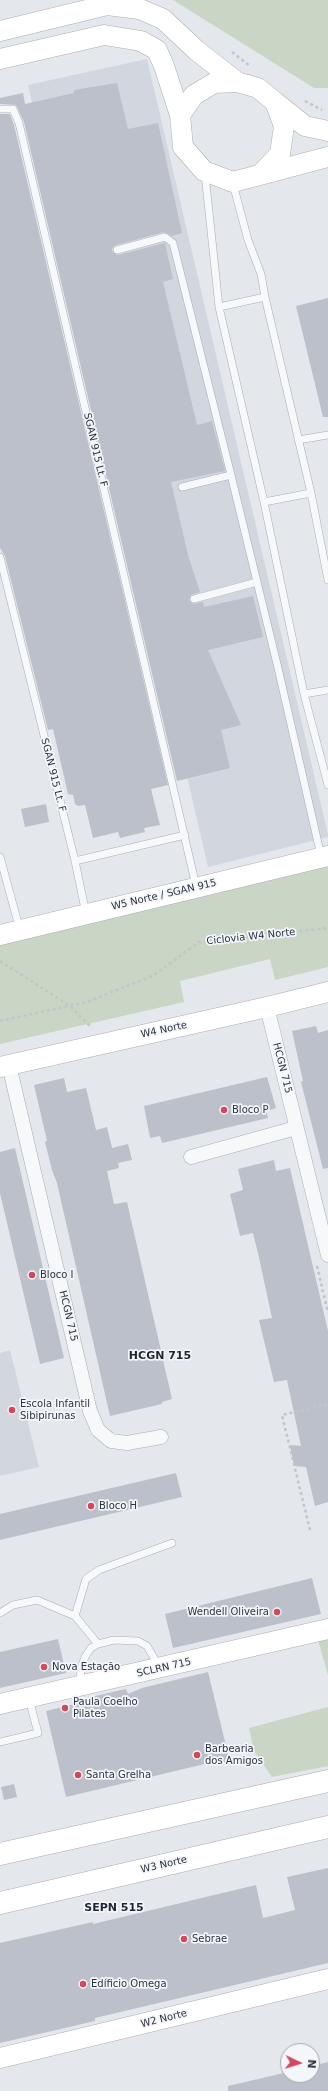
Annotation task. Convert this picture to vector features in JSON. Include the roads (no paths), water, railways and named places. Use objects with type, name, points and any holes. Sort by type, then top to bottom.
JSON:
[{"type":"main road","points":[[0,1854],[328,1781]]},
{"type":"main road","name":"W3 Norte","points":[[0,1902],[328,1827]]},
{"type":"street","points":[[0,31],[107,5],[140,9],[163,19],[196,50],[237,82]]},
{"type":"street","points":[[0,59],[104,35],[141,41],[157,50],[164,66],[180,115],[183,147],[204,171],[233,182],[328,157]]},
{"type":"street","points":[[180,115],[194,95],[207,87],[214,83],[237,82],[258,88],[305,126],[328,131]]},
{"type":"street","points":[[261,174],[280,154],[284,126],[275,102]]},
{"type":"street","name":"W5 Norte / SGAN 915","points":[[0,935],[325,857]]},
{"type":"street","name":"W4 Norte","points":[[4,1066],[107,1042],[267,1008],[328,992]]},
{"type":"street","name":"HCGN 715","points":[[267,1008],[328,1255]]},
{"type":"street","name":"HCGN 715","points":[[4,1066],[90,1411],[98,1430],[111,1441],[128,1443],[161,1437]]},
{"type":"street","points":[[191,1156],[296,1128]]},
{"type":"street","name":"SCLRN 715","points":[[0,1704],[160,1669],[328,1629]]},
{"type":"street","name":"W2 Norte","points":[[0,2058],[328,1979]]},
{"type":"lane","name":"SGAN 915 Lt. F","points":[[0,109],[13,109],[18,123],[185,835]]},
{"type":"lane","points":[[204,171],[219,307],[264,502],[304,694],[328,785]]},
{"type":"lane","points":[[233,182],[248,240],[261,274],[265,297],[311,493],[328,580]]},
{"type":"lane","points":[[117,250],[165,237],[173,243],[325,857]]},
{"type":"lane","points":[[219,307],[265,297]]},
{"type":"lane","points":[[298,440],[328,435]]},
{"type":"lane","points":[[182,487],[231,475]]},
{"type":"lane","points":[[264,502],[311,493]]},
{"type":"lane","name":"SGAN 915 Lt. F","points":[[0,557],[66,831],[75,861],[86,914]]},
{"type":"lane","points":[[194,599],[257,582]]},
{"type":"lane","points":[[304,694],[328,690]]},
{"type":"lane","points":[[75,861],[185,835],[197,888]]},
{"type":"lane","points":[[0,857],[20,930]]},
{"type":"lane","points":[[75,1616],[86,1579],[99,1570],[172,1543]]},
{"type":"lane","points":[[0,1613],[13,1605],[37,1600],[75,1616],[98,1644]]},
{"type":"lane","points":[[80,1686],[81,1668],[85,1657],[91,1648],[98,1644],[114,1640],[138,1641],[147,1646],[160,1669]]},
{"type":"lane","points":[[0,1742],[38,1733],[29,1698]]},
{"type":"place","name":"Bloco P","points":[[224,1110]]},
{"type":"place","name":"Bloco I","points":[[32,1275]]},
{"type":"place","name":"Escola Infantil Sibipirunas","points":[[12,1410]]},
{"type":"place","name":"Bloco H","points":[[91,1506]]},
{"type":"place","name":"Wendell Oliveira","points":[[277,1612]]},
{"type":"place","name":"Nova Estação","points":[[44,1667]]},
{"type":"place","name":"Paula Coelho Pilates","points":[[65,1708]]},
{"type":"place","name":"Barbearia dos Amigos","points":[[197,1755]]},
{"type":"place","name":"Santa Grelha","points":[[78,1775]]},
{"type":"place","name":"Sebrae","points":[[184,1939]]},
{"type":"place","name":"Edíficio Omega","points":[[83,1984]]},
{"type":"district","name":"HCGN 715","points":[[160,1356]]},
{"type":"district","name":"SEPN 515","points":[[114,1908]]}]
